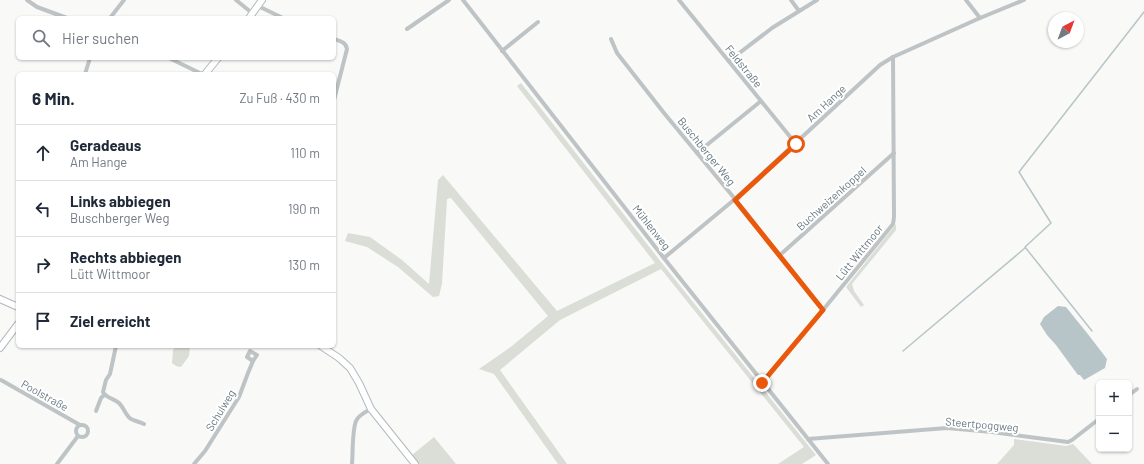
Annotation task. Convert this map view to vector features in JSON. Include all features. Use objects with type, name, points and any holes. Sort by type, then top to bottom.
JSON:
[{"type":"main road","points":[[250,16],[262,0]]},
{"type":"main road","points":[[207,72],[216,60]]},
{"type":"main road","points":[[0,299],[16,306]]},
{"type":"main road","points":[[0,348],[16,327]]},
{"type":"main road","points":[[324,348],[339,358],[350,368],[360,383],[371,409],[415,464]]},
{"type":"street","points":[[27,0],[37,7],[62,16]]},
{"type":"street","points":[[112,16],[124,0]]},
{"type":"street","points":[[236,0],[250,16]]},
{"type":"street","points":[[407,29],[449,0]]},
{"type":"street","name":"Mühlenweg","points":[[462,0],[762,383],[828,464]]},
{"type":"street","name":"Feldstraße","points":[[679,0],[796,144]]},
{"type":"street","points":[[791,0],[799,11]]},
{"type":"street","points":[[729,61],[772,28],[817,0]]},
{"type":"street","points":[[966,0],[980,18]]},
{"type":"street","name":"Am Hange","points":[[664,258],[735,200],[880,65],[892,57],[1024,0]]},
{"type":"street","points":[[258,6],[279,16]]},
{"type":"street","points":[[502,51],[538,22]]},
{"type":"street","name":"Buschberger Weg","points":[[611,39],[617,53],[823,310]]},
{"type":"street","points":[[336,40],[342,42],[347,49],[336,92]]},
{"type":"street","name":"Lütt Wittmoor","points":[[762,383],[893,224],[894,153],[892,57]]},
{"type":"street","points":[[86,72],[89,60]]},
{"type":"street","points":[[173,60],[198,72]]},
{"type":"street","points":[[697,153],[761,101]]},
{"type":"street","name":"Buchweizenkoppel","points":[[780,255],[894,153]]},
{"type":"street","points":[[116,348],[110,374],[103,388],[104,395],[106,398],[117,401],[132,419],[144,424]]},
{"type":"street","name":"Schulweg","points":[[194,464],[208,446],[239,398],[253,361]]},
{"type":"street","name":"Poolstraße","points":[[1,380],[80,425]]},
{"type":"street","points":[[1132,393],[1137,389]]},
{"type":"street","points":[[96,411],[101,398],[104,395]]},
{"type":"street","points":[[352,464],[353,439],[356,420],[371,409]]},
{"type":"street","name":"Steertpoggweg","points":[[808,439],[947,428],[1068,442],[1096,421]]},
{"type":"street","points":[[80,425],[86,427],[88,432],[85,436],[78,436],[76,434],[76,429],[80,425]]},
{"type":"street","points":[[57,464],[78,436]]},
{"type":"shaded area","points":[[521,83],[665,267],[816,455],[802,464],[778,464],[804,447],[661,269],[560,320],[500,370],[567,464],[558,464],[494,374],[479,369],[512,346],[548,316],[451,198],[447,199],[442,284],[439,296],[433,297],[398,267],[367,247],[345,241],[348,233],[370,237],[402,260],[429,284],[438,180],[443,175],[557,311],[655,263],[517,86]]},
{"type":"shaded area","points":[[896,224],[896,230],[852,284],[854,291],[864,305],[861,307],[846,287]]},
{"type":"shaded area","points":[[1058,306],[1066,307],[1107,359],[1105,368],[1084,380],[1080,375],[1078,375],[1040,324],[1044,317]]},
{"type":"shaded area","points":[[174,348],[190,348],[189,356],[181,367],[172,363]]},
{"type":"shaded area","points":[[434,437],[456,464],[419,464],[412,455]]},
{"type":"shaded area","points":[[1014,439],[1066,446],[1073,444],[1092,464],[997,464],[1014,445]]},
{"type":"waterway","points":[[1092,331],[1025,247],[1051,223],[1019,172],[1144,12]]},
{"type":"waterway","points":[[903,351],[1025,248]]},
{"type":"route","points":[[762,383],[823,310],[735,200],[796,144]]}]
